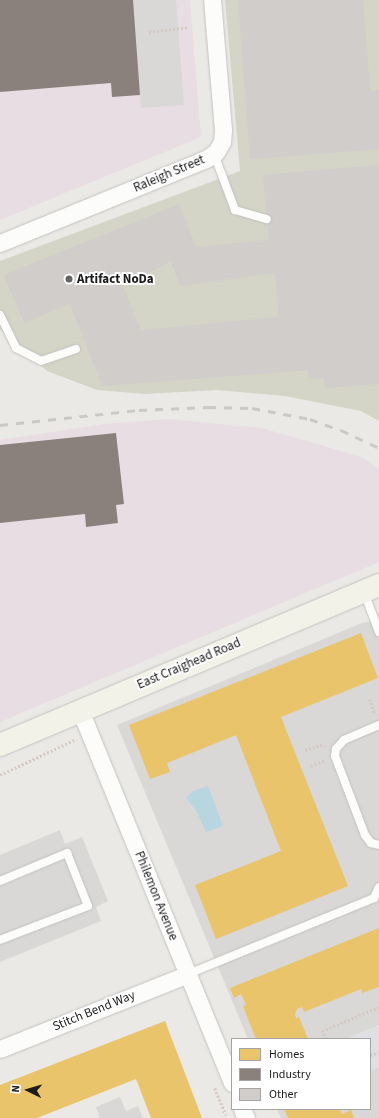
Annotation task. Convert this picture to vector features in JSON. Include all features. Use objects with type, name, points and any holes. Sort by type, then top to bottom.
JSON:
[{"type":"street","name":"Raleigh Street","points":[[0,243],[206,160],[214,154],[222,142],[223,130],[212,0]]},
{"type":"street","name":"East Craighead Road","points":[[0,745],[371,588]]},
{"type":"street","name":"Philemon Avenue","points":[[80,710],[231,1081]]},
{"type":"street","name":"Stitch Bend Way","points":[[0,1049],[188,974]]},
{"type":"lane","points":[[214,154],[235,210],[267,219]]},
{"type":"lane","points":[[0,315],[16,348],[41,361],[76,349]]},
{"type":"lane","points":[[371,588],[379,632]]},
{"type":"lane","points":[[379,725],[344,740],[336,748],[337,764],[365,835],[371,843],[379,844]]},
{"type":"lane","points":[[0,881],[67,853],[88,906],[0,940]]},
{"type":"lane","points":[[188,974],[377,900],[379,887]]},
{"type":"path","points":[[149,32],[189,28]]},
{"type":"path","points":[[0,775],[70,742]]},
{"type":"path","points":[[305,750],[320,745],[336,748]]},
{"type":"path","points":[[326,1038],[322,1031],[379,1007]]},
{"type":"path","points":[[375,1118],[379,1116]]},
{"type":"shaded area","points":[[0,0],[190,0],[201,137],[0,220]]},
{"type":"shaded area","points":[[132,0],[176,0],[184,105],[141,108]]},
{"type":"shaded area","points":[[225,0],[379,0],[379,421],[361,411],[285,396],[217,390],[145,394],[97,390],[47,371],[0,329],[0,261],[240,171]]},
{"type":"shaded area","points":[[169,419],[262,428],[362,457],[379,469],[379,562],[0,722],[0,440],[104,424]]},
{"type":"shaded area","points":[[379,620],[379,1118],[281,1118],[277,1110],[371,1110],[371,1038],[248,1038],[117,725],[362,623]]},
{"type":"shaded area","points":[[379,701],[379,871],[372,874],[366,859],[354,863],[306,747],[323,740],[317,725]]},
{"type":"shaded area","points":[[60,830],[65,844],[82,837],[108,901],[96,907],[101,921],[0,962],[0,855]]},
{"type":"shaded area","points":[[379,1025],[379,1068],[371,1071],[371,1038],[350,1037]]},
{"type":"shaded area","points":[[379,1091],[379,1118],[361,1118],[359,1114],[371,1110],[374,1107],[371,1094]]},
{"type":"shaded area","points":[[120,1097],[126,1111],[138,1106],[143,1118],[100,1118],[96,1107]]},
{"type":"water","points":[[208,786],[223,826],[206,832],[197,812],[186,798],[193,791]]},
{"type":"building: Homes","points":[[361,633],[378,678],[281,717],[348,886],[216,939],[195,885],[281,851],[236,735],[167,763],[170,772],[150,779],[129,725]]},
{"type":"building: Homes","points":[[379,928],[379,987],[362,993],[361,989],[304,1012],[302,1007],[297,1009],[295,1015],[296,1018],[299,1017],[308,1038],[256,1038],[243,1006],[246,1005],[241,994],[234,998],[230,988]]},
{"type":"building: Homes","points":[[165,1021],[202,1118],[151,1118],[136,1079],[37,1118],[0,1118],[0,1085]]},
{"type":"building: Homes","points":[[284,1110],[340,1110],[342,1114],[351,1110],[354,1118],[288,1118]]},
{"type":"building: Industry","points":[[0,0],[133,0],[140,95],[112,97],[111,83],[0,92]]},
{"type":"building: Industry","points":[[116,433],[124,504],[116,505],[118,523],[86,527],[85,514],[0,523],[0,445]]},
{"type":"building: Other","points":[[238,0],[363,0],[370,91],[379,90],[379,149],[250,159]]},
{"type":"building: Other","name":"Artifact NoDa","points":[[379,165],[379,384],[325,388],[324,378],[309,379],[308,370],[102,386],[70,304],[24,323],[4,275],[179,204],[196,247],[269,240],[263,175]],"holes":[[[171,262],[180,286],[275,273],[279,317],[141,330],[122,284]]]},
{"type":"railway","points":[[0,425],[139,410],[208,407],[252,408],[310,419],[341,430],[379,448]]},
{"type":"place","name":"Artifact NoDa","points":[[69,279]]}]
